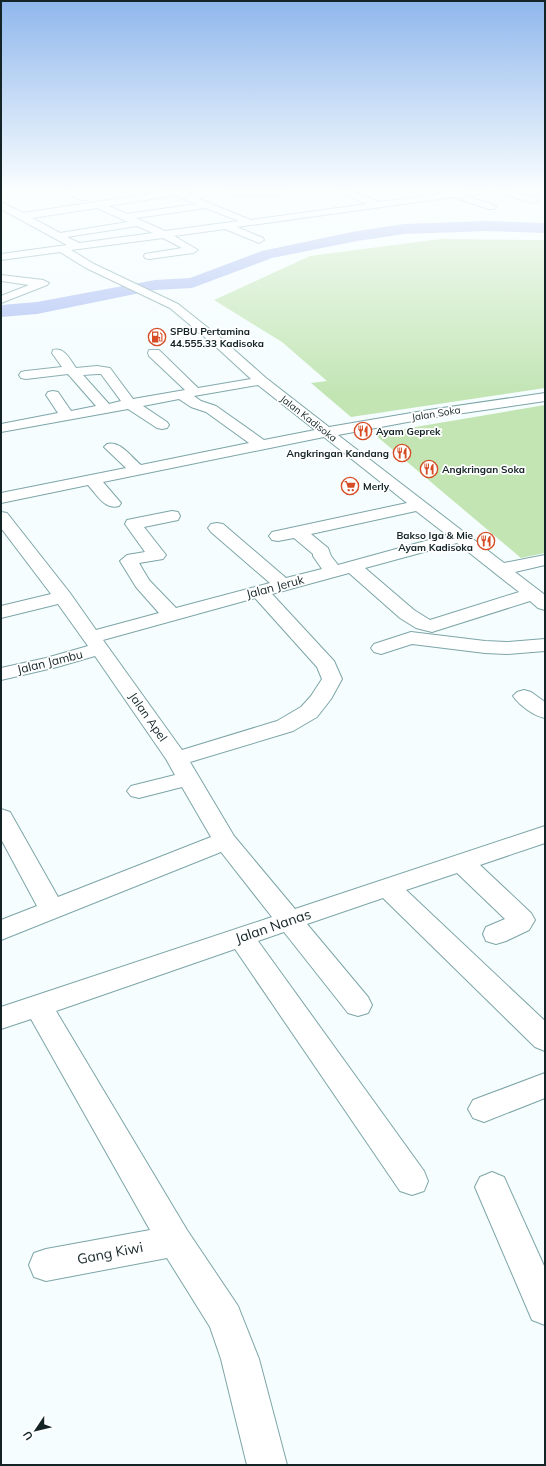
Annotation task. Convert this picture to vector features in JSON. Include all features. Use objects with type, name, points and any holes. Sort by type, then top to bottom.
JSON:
[{"type":"street","name":"Jalan Kadisoka","points":[[79,259],[174,306],[261,380],[539,599]]},
{"type":"street","points":[[154,259],[157,262]]},
{"type":"street","points":[[1,278],[43,283],[1,300]]},
{"type":"street","points":[[1,284],[14,279]]},
{"type":"street","points":[[58,353],[106,409]]},
{"type":"street","points":[[154,353],[196,404],[211,409],[261,445]]},
{"type":"street","points":[[26,376],[72,371],[105,371],[129,403],[162,425]]},
{"type":"street","points":[[4,423],[67,416],[129,403],[261,380]]},
{"type":"street","points":[[53,395],[67,416]]},
{"type":"street","name":"Jalan Soka","points":[[1,498],[328,432],[428,414],[545,397]]},
{"type":"street","points":[[112,447],[137,470]]},
{"type":"street","points":[[92,480],[113,503]]},
{"type":"street","points":[[278,536],[376,516],[420,505]]},
{"type":"street","points":[[172,516],[132,524],[157,555],[128,561],[142,583],[172,615]]},
{"type":"street","name":"Jalan Apel","points":[[3,523],[63,597],[183,768],[225,841],[358,1005]]},
{"type":"street","points":[[217,528],[283,585]]},
{"type":"street","points":[[296,532],[322,552],[322,556],[333,571]]},
{"type":"street","name":"Jalan Jeruk","points":[[95,643],[172,615],[460,537]]},
{"type":"street","points":[[501,569],[545,560]]},
{"type":"street","points":[[352,566],[407,614],[427,625],[539,599]]},
{"type":"street","points":[[139,791],[183,768],[285,726],[309,712],[320,699],[332,679],[327,665],[259,591]]},
{"type":"street","points":[[1,612],[63,597]]},
{"type":"street","points":[[381,648],[411,638],[492,648],[545,645]]},
{"type":"street","name":"Jalan Jambu","points":[[1,674],[50,663],[95,643]]},
{"type":"street","points":[[524,696],[545,712]]},
{"type":"street","points":[[1,817],[52,910]]},
{"type":"street","name":"Jalan Nanas","points":[[1,1018],[545,834]]},
{"type":"street","points":[[1,930],[225,841]]},
{"type":"street","points":[[461,862],[522,920],[520,923],[496,934]]},
{"type":"street","points":[[387,887],[545,1039]]},
{"type":"street","points":[[241,937],[412,1180]]},
{"type":"street","points":[[38,1006],[175,1240],[226,1318],[240,1359],[267,1465]]},
{"type":"street","points":[[484,1109],[545,1085]]},
{"type":"street","points":[[492,1186],[545,1308]]},
{"type":"street","name":"Gang Kiwi","points":[[46,1265],[175,1240]]},
{"type":"green space","points":[[303,259],[545,259],[545,388],[351,417],[311,383],[327,381],[282,342],[214,300]]},
{"type":"green space","points":[[545,405],[545,553],[521,558],[374,434]]},
{"type":"waterway","points":[[1,311],[37,308],[155,285],[192,283],[254,259]]},
{"type":"place","name":"SPBU Pertamina 44.555.33 Kadisoka","points":[[157,337]]},
{"type":"place","name":"Ayam Geprek","points":[[363,431]]},
{"type":"place","name":"Angkringan Kandang","points":[[402,453]]},
{"type":"place","name":"Angkringan Soka","points":[[429,469]]},
{"type":"place","name":"Merly","points":[[350,486]]},
{"type":"place","name":"Bakso Iga & Mie Ayam Kadisoka","points":[[486,541]]}]
